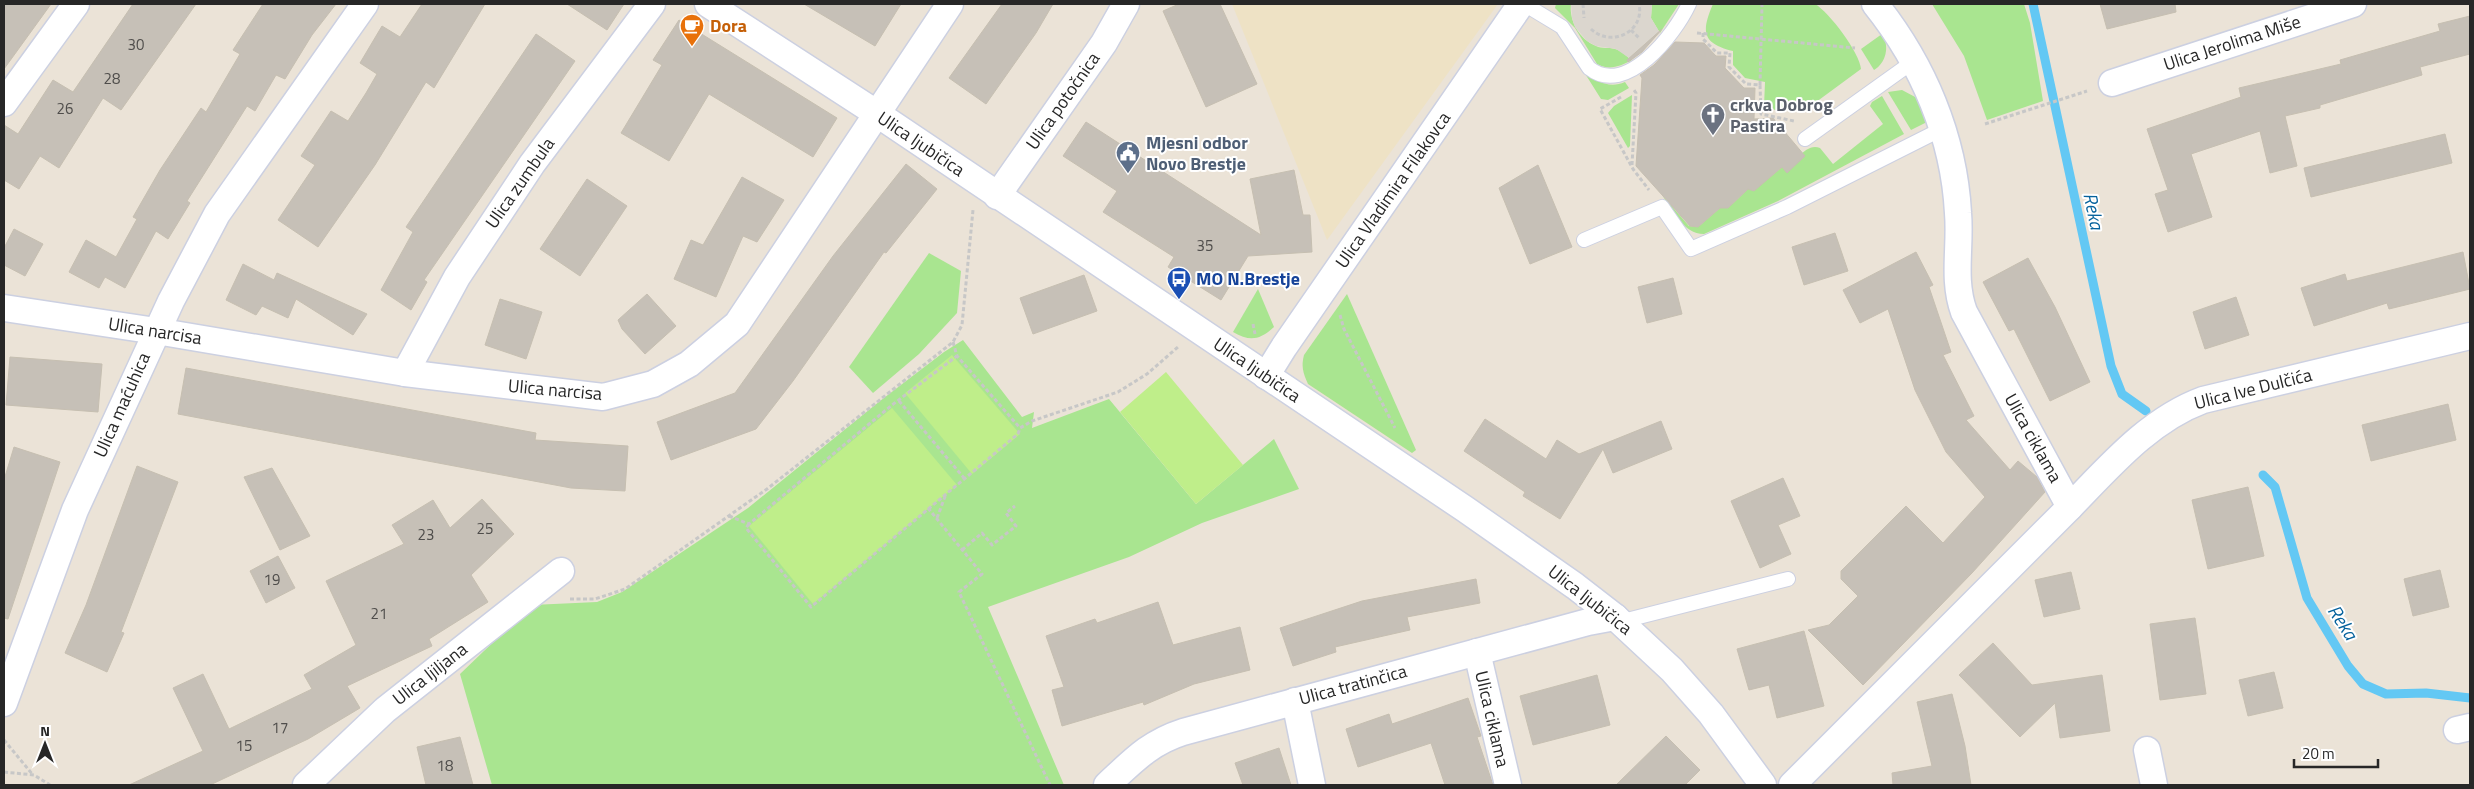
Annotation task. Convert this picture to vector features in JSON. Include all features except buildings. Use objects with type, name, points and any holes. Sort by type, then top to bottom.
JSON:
[{"type":"street","points":[[4,103],[76,4]]},
{"type":"street","name":"Ulica maćuhica","points":[[4,703],[75,510],[156,331],[217,214],[365,4]]},
{"type":"street","name":"Ulica zumbula","points":[[405,374],[457,277],[526,172],[652,4]]},
{"type":"street","name":"Ulica ljubičica","points":[[708,4],[876,113],[1482,520],[1560,575],[1617,619],[1672,670],[1730,739],[1763,785]]},
{"type":"street","name":"Ulica narcisa","points":[[4,308],[156,331],[405,374],[603,397],[653,384],[689,364],[737,324],[950,4]]},
{"type":"street","name":"Ulica potočnica","points":[[991,192],[1104,43],[1126,4]]},
{"type":"street","name":"Ulica Vladimira Filakovca","points":[[1266,376],[1284,347],[1523,4]]},
{"type":"street","name":"Ulica ciklama","points":[[1875,4],[1914,61],[1928,89],[1942,129],[1957,195],[1959,235],[1956,276],[1960,300],[1970,324],[2070,507]]},
{"type":"street","name":"Ulica Jerolima Miše","points":[[2112,83],[2353,4]]},
{"type":"street","name":"Ulica Ive Dulčića","points":[[2070,507],[2145,434],[2187,406],[2213,398],[2470,336]]},
{"type":"street","points":[[1792,785],[2070,507]]},
{"type":"street","name":"Ulica ljiljana","points":[[306,785],[385,710],[561,571]]},
{"type":"street","name":"Ulica tratinčica","points":[[1107,785],[1145,750],[1162,739],[1588,622],[1617,619]]},
{"type":"street","name":"Ulica ciklama","points":[[1477,652],[1508,785]]},
{"type":"street","points":[[1295,701],[1312,785]]},
{"type":"street","points":[[2147,750],[2154,785]]},
{"type":"lane","points":[[1523,4],[1562,27],[1589,68],[1594,72],[1612,77],[1631,71],[1674,31],[1690,4]]},
{"type":"lane","points":[[1805,139],[1914,61]]},
{"type":"lane","points":[[1584,240],[1662,207],[1692,249],[1787,207],[1942,129]]},
{"type":"lane","points":[[1617,619],[1788,579]]},
{"type":"path","points":[[1583,4],[1583,16],[1587,25],[1601,36],[1611,38],[1628,32],[1635,26],[1639,17],[1639,4]]},
{"type":"path","points":[[1762,4],[1761,114],[1797,121]]},
{"type":"path","points":[[1674,31],[1855,48]]},
{"type":"path","points":[[1703,33],[1703,38],[1717,53],[1730,53],[1729,67],[1746,84],[1760,85]]},
{"type":"path","points":[[1634,90],[1600,109],[1632,166],[1662,207]]},
{"type":"path","points":[[1985,124],[2070,97]]},
{"type":"path","points":[[1632,166],[1636,107]]},
{"type":"path","points":[[569,599],[595,598],[625,589],[767,489],[953,342],[962,325],[974,197],[991,192]]},
{"type":"path","points":[[1339,311],[1344,329],[1398,434]]},
{"type":"path","points":[[953,342],[957,356],[1020,428]]},
{"type":"path","points":[[957,356],[898,401],[746,528],[811,607],[1018,434],[1020,428],[1032,421],[1118,392],[1147,374],[1179,346]]},
{"type":"path","points":[[898,401],[964,478]]},
{"type":"path","points":[[937,519],[946,494]]},
{"type":"path","points":[[962,550],[982,533],[992,545],[1016,526],[1006,513],[1015,506]]},
{"type":"path","points":[[928,508],[982,574],[959,592],[1050,785]]},
{"type":"path","points":[[729,516],[749,524]]},
{"type":"path","points":[[4,740],[34,776],[50,785]]},
{"type":"path","points":[[4,772],[34,776]]},
{"type":"shaded area","points":[[1232,4],[1498,4],[1327,240]]},
{"type":"shaded area","points":[[1571,4],[1652,4],[1651,18],[1660,33],[1632,60],[1616,49],[1596,46],[1587,41],[1575,27]]},
{"type":"green space","points":[[1556,4],[1571,4],[1572,17],[1576,29],[1590,43],[1598,47],[1613,48],[1632,60],[1619,66],[1606,67],[1597,64],[1575,28],[1555,8]]},
{"type":"green space","points":[[1652,4],[1679,4],[1660,33],[1651,18]]},
{"type":"green space","points":[[1713,4],[1815,4],[1828,15],[1843,34],[1855,53],[1861,69],[1808,108],[1778,111],[1764,106],[1765,82],[1745,78],[1733,65],[1733,51],[1715,44],[1707,35],[1707,22]]},
{"type":"green space","points":[[1932,4],[2024,4],[2030,23],[2043,101],[1987,120],[1964,56]]},
{"type":"green space","points":[[1882,34],[1886,44],[1886,54],[1874,70],[1861,49]]},
{"type":"green space","points":[[1584,72],[1603,83],[1614,85],[1625,82],[1629,88],[1608,100],[1601,99]]},
{"type":"green space","points":[[1902,90],[1917,98],[1927,122],[1911,130],[1888,92]]},
{"type":"green space","points":[[1632,95],[1630,146],[1628,148],[1608,113],[1614,106]]},
{"type":"green space","points":[[1882,96],[1904,134],[1778,201],[1704,234],[1697,233],[1684,226],[1662,195],[1689,226],[1698,227],[1720,208],[1728,208],[1748,189],[1754,190],[1782,167],[1787,172],[1801,154],[1810,148],[1820,148],[1833,164],[1883,124],[1870,106],[1872,102]]},
{"type":"green space","points":[[929,253],[961,271],[957,313],[919,354],[873,393],[849,367]]},
{"type":"green space","points":[[1258,289],[1274,327],[1264,335],[1255,338],[1239,335],[1233,332]]},
{"type":"green space","points":[[1347,294],[1416,450],[1412,453],[1308,384],[1306,380],[1303,366],[1304,355]]},
{"type":"green space","points":[[963,340],[1022,417],[1034,412],[1032,428],[1109,399],[1196,504],[1274,439],[1299,489],[1202,523],[1129,557],[988,607],[1064,785],[492,785],[460,674],[532,605],[597,602],[622,592],[748,508],[880,401],[944,352]]},
{"type":"green space","points":[[952,355],[1020,434],[972,474],[905,393]]},
{"type":"green space","points":[[1166,372],[1243,465],[1196,504],[1120,412]]},
{"type":"green space","points":[[892,408],[957,485],[813,604],[749,526]]},
{"type":"waterway","name":"Reka","points":[[2033,4],[2111,366],[2122,394],[2146,411]]},
{"type":"waterway","name":"Reka","points":[[2263,475],[2275,487],[2307,598],[2348,666],[2363,684],[2386,694],[2426,693],[2470,698]]},
{"type":"place","name":"Dora","points":[[692,47]]},
{"type":"place","name":"crkva Dobrog Pastira","points":[[1713,136]]},
{"type":"place","name":"Mjesni odbor Novo Brestje","points":[[1128,174]]},
{"type":"place","name":"MO N.Brestje","points":[[1179,300]]}]
